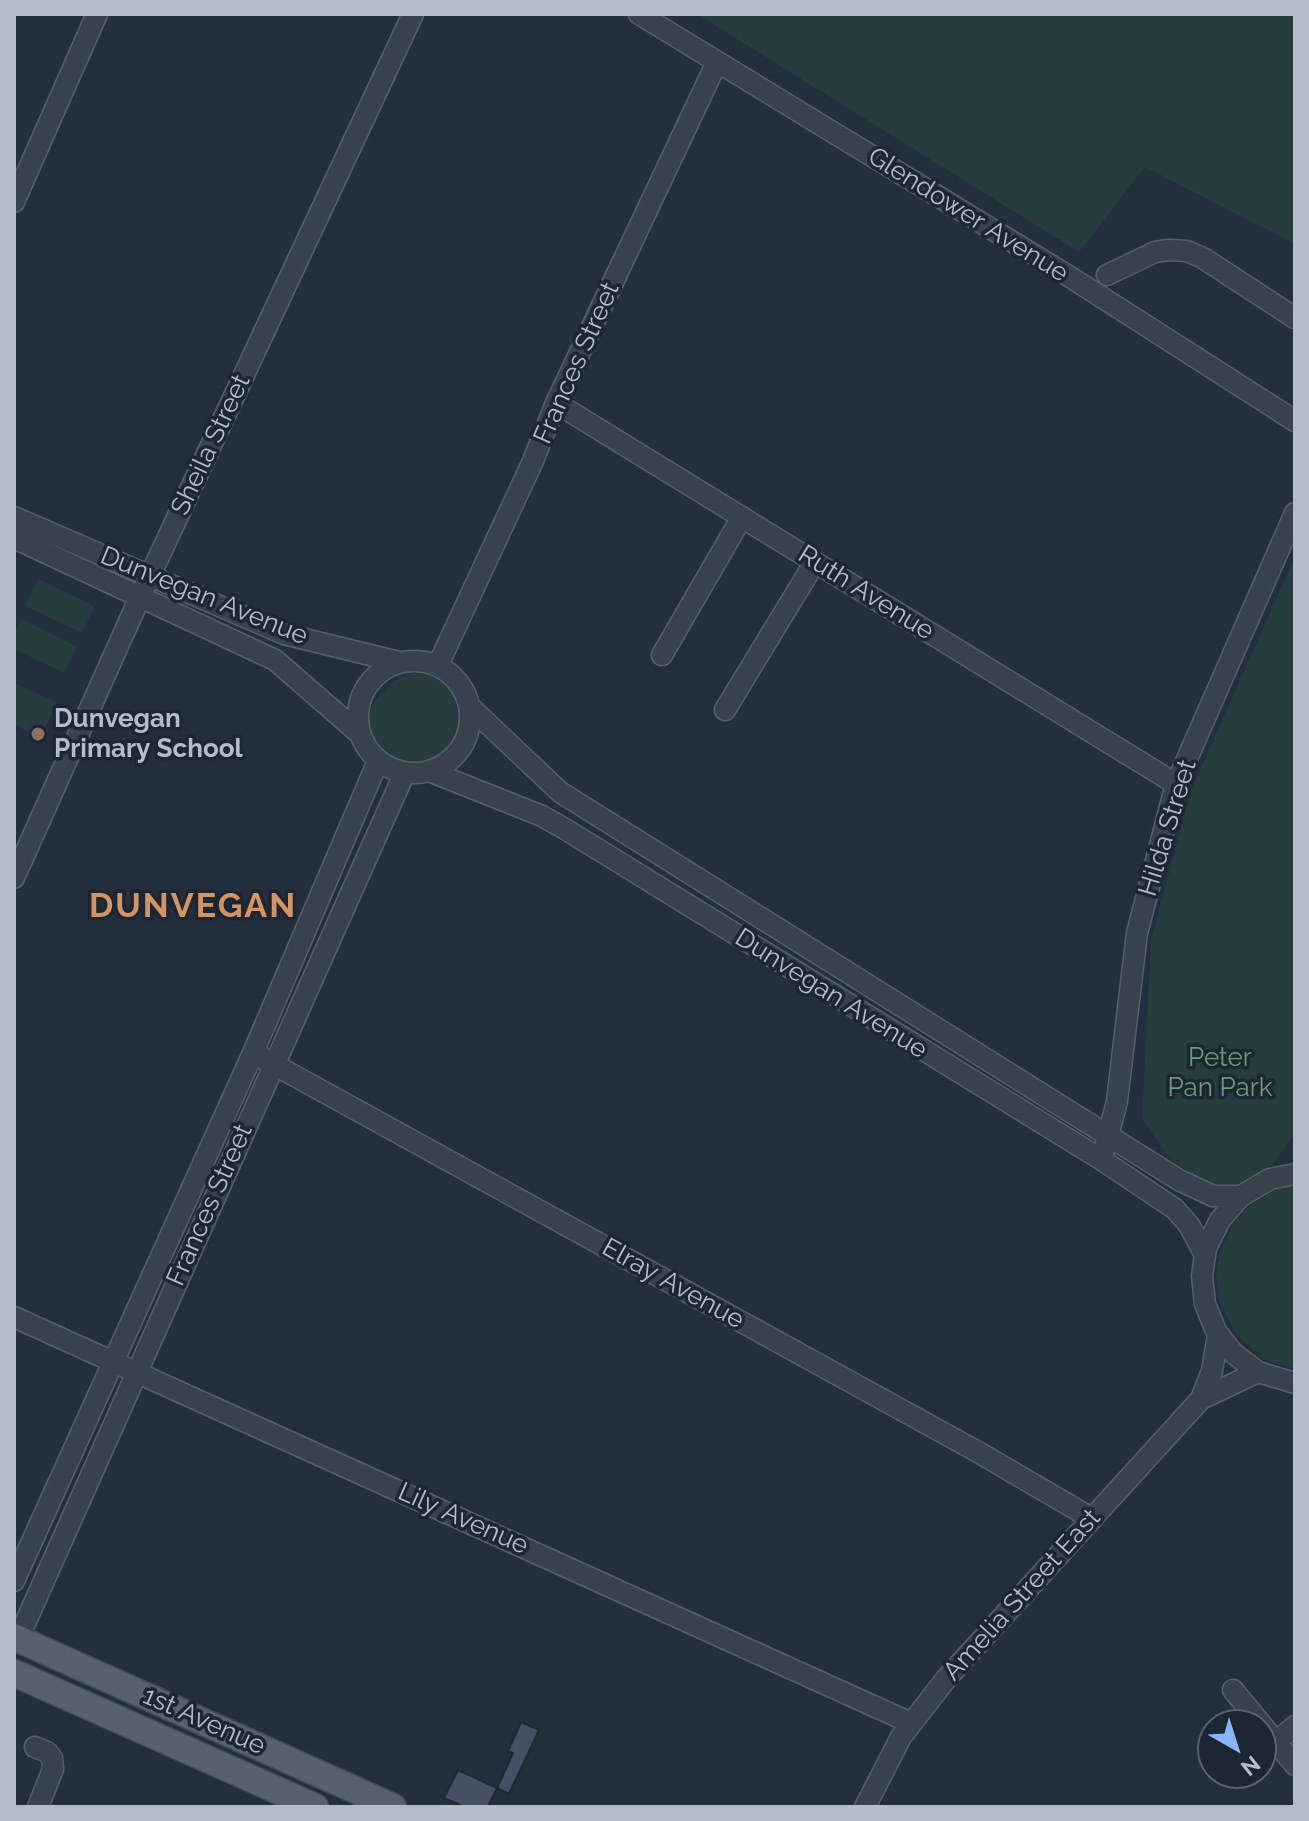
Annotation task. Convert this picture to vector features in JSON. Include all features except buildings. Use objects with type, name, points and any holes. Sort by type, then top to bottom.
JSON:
[{"type":"main road","name":"1st Avenue","points":[[15,1640],[153,1698],[393,1807]]},
{"type":"main road","name":"1st Avenue","points":[[14,1673],[315,1807]]},
{"type":"main road","points":[[141,1731],[153,1698]]},
{"type":"street","points":[[14,202],[97,14]]},
{"type":"street","name":"Sheila Street","points":[[14,878],[140,597],[413,14]]},
{"type":"street","name":"Glendower Avenue","points":[[639,14],[1067,275],[1295,421]]},
{"type":"street","name":"Frances Street","points":[[438,665],[533,461],[556,403],[717,62]]},
{"type":"street","points":[[1107,275],[1155,252],[1187,251],[1203,258],[1295,318]]},
{"type":"street","name":"Ruth Avenue","points":[[556,403],[1176,784]]},
{"type":"street","name":"Hilda Street","points":[[1102,1160],[1117,1101],[1137,933],[1176,784],[1295,513]]},
{"type":"street","name":"Dunvegan Avenue","points":[[14,517],[284,634],[399,662]]},
{"type":"street","points":[[662,655],[742,517]]},
{"type":"street","name":"Dunvegan Avenue","points":[[14,538],[275,660],[359,733]]},
{"type":"street","points":[[725,710],[815,562]]},
{"type":"street","points":[[275,660],[284,634]]},
{"type":"street","points":[[412,660],[438,665],[458,683],[469,706],[470,723],[457,753],[429,771],[405,772],[378,761],[359,733],[359,706],[369,682],[382,670],[399,662],[412,660]]},
{"type":"street","name":"Dunvegan Avenue","points":[[469,706],[560,792],[1204,1194],[1241,1196]]},
{"type":"street","name":"Frances Street","points":[[14,1581],[253,1053],[378,761]]},
{"type":"street","name":"Dunvegan Avenue","points":[[429,771],[542,816],[1102,1160],[1175,1209],[1189,1225],[1205,1255]]},
{"type":"street","name":"Frances Street","points":[[15,1640],[405,772]]},
{"type":"street","points":[[542,816],[560,792]]},
{"type":"street","points":[[653,884],[668,860]]},
{"type":"street","points":[[775,959],[789,936]]},
{"type":"street","points":[[884,1026],[898,1004]]},
{"type":"street","name":"Elray Avenue","points":[[253,1053],[978,1452],[1091,1518]]},
{"type":"street","points":[[1295,1174],[1270,1179],[1241,1196],[1220,1220],[1205,1255],[1202,1276],[1205,1304],[1218,1335],[1233,1353],[1258,1372],[1295,1383]]},
{"type":"street","name":"Lily Avenue","points":[[14,1317],[911,1723]]},
{"type":"street","name":"Amelia Street East","points":[[865,1807],[911,1723],[946,1679],[1201,1399],[1212,1371],[1218,1335]]},
{"type":"street","name":"Amelia Street East","points":[[1201,1399],[1258,1372]]},
{"type":"street","points":[[1233,1690],[1249,1709]]},
{"type":"street","points":[[1295,1726],[1277,1741],[1295,1765]]},
{"type":"street","points":[[35,1747],[52,1758],[53,1769],[38,1807]]},
{"type":"green space","points":[[697,14],[1295,14],[1295,244],[1145,167],[1079,252]]},
{"type":"green space","name":"Peter Pan Park","points":[[1295,557],[1294,1135],[1272,1166],[1229,1188],[1205,1185],[1169,1157],[1142,1119],[1151,941],[1191,790]]},
{"type":"green space","points":[[38,579],[95,606],[82,633],[25,606]]},
{"type":"green space","points":[[21,619],[77,647],[64,673],[14,649],[14,633]]},
{"type":"green space","points":[[411,673],[429,674],[446,685],[462,710],[454,743],[437,758],[416,764],[401,762],[382,749],[369,726],[371,708],[376,699],[393,681]]},
{"type":"green space","points":[[14,683],[57,702],[41,737],[14,725]]},
{"type":"green space","points":[[1295,1186],[1295,1369],[1265,1360],[1234,1332],[1219,1300],[1216,1275],[1220,1251],[1232,1226],[1250,1205],[1276,1190]]},
{"type":"place","name":"Dunvegan Primary School","points":[[38,734]]},
{"type":"district","name":"DUNVEGAN","points":[[193,907]]}]
